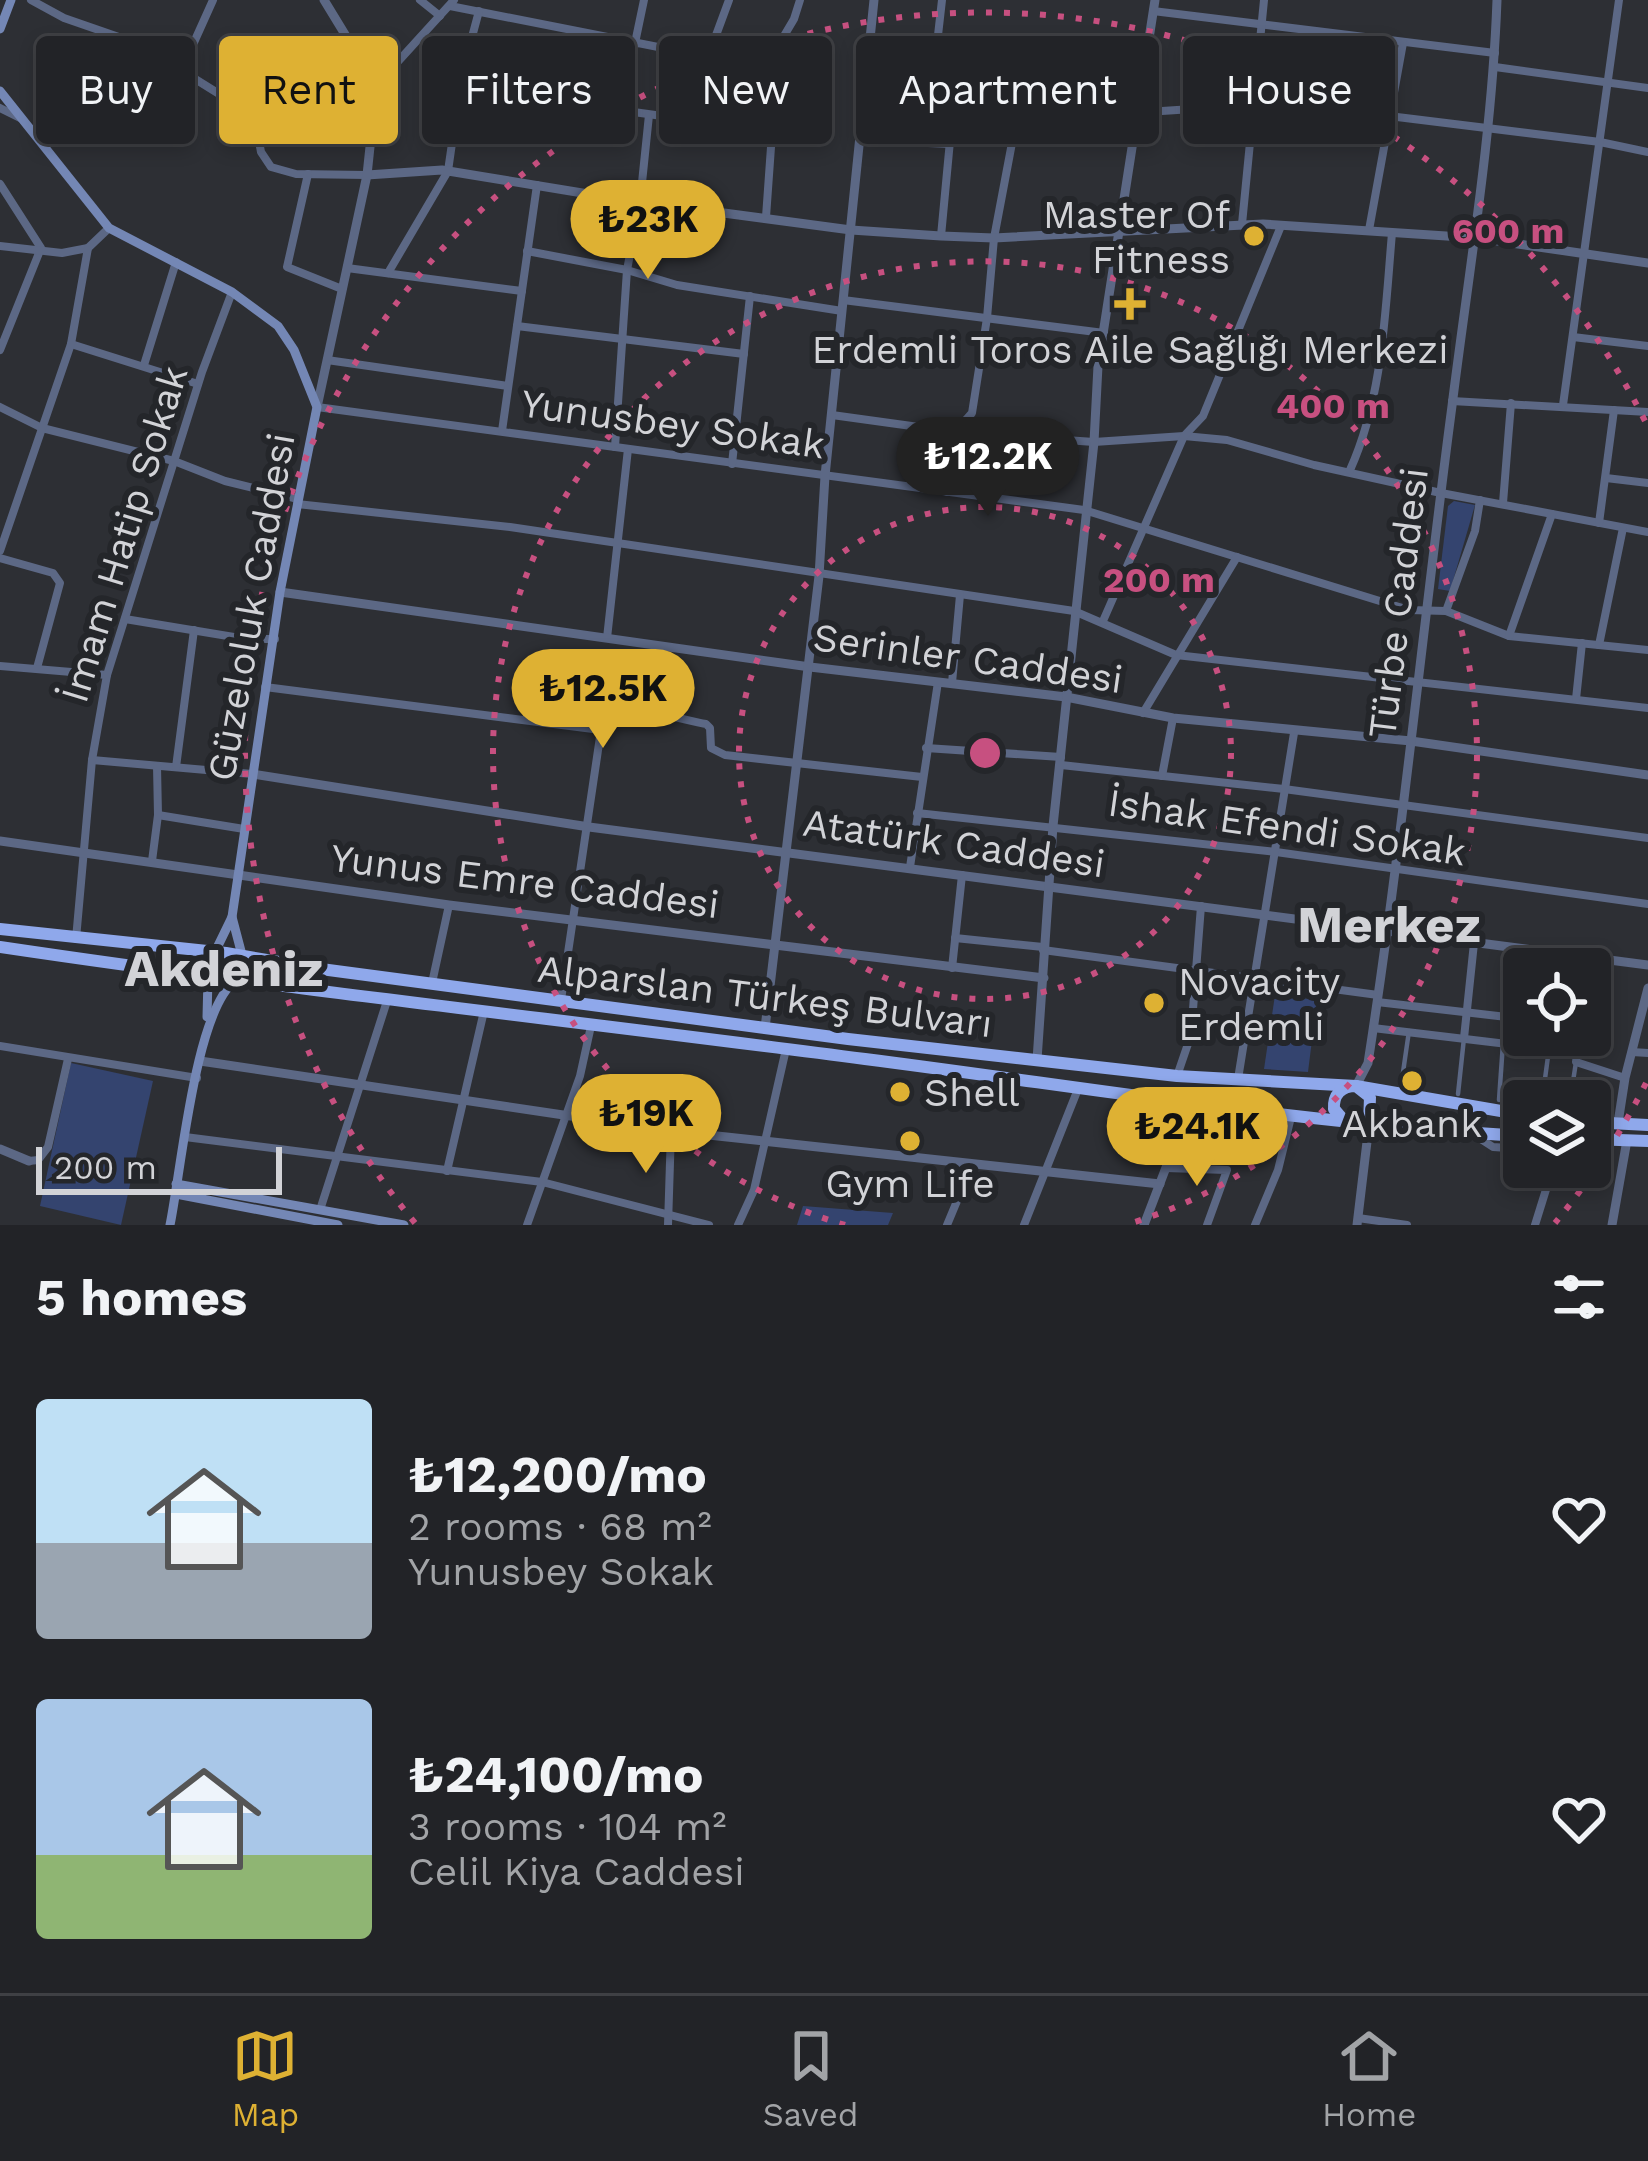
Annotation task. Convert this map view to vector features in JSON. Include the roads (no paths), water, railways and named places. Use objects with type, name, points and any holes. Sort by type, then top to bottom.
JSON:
[{"type":"highway","name":"Alparslan Türkeş Bulvarı","points":[[0,929],[215,952],[561,1002],[1037,1060],[1177,1076],[1356,1086],[1503,1111]]},
{"type":"highway","name":"Alparslan Türkeş Bulvarı","points":[[0,946],[208,978],[1346,1123],[1503,1135]]},
{"type":"highway","points":[[208,978],[215,952]]},
{"type":"highway","points":[[235,981],[243,970],[242,956]]},
{"type":"highway","points":[[1346,1123],[1334,1109],[1335,1097],[1343,1088],[1356,1086],[1370,1097],[1369,1125]]},
{"type":"highway","points":[[1611,1123],[1648,1125]]},
{"type":"highway","points":[[1611,1140],[1648,1141]]},
{"type":"main road","points":[[0,29],[11,0]]},
{"type":"main road","name":"Güzeloluk Caddesi","points":[[0,91],[109,228],[232,292],[278,326],[294,350],[317,407],[280,592],[232,917],[215,952]]},
{"type":"main road","name":"Güzeloluk Caddesi","points":[[232,917],[242,956]]},
{"type":"main road","points":[[170,1225],[208,1023],[208,978]]},
{"type":"main road","points":[[208,1023],[224,990],[235,981]]},
{"type":"main road","points":[[176,1189],[404,1225]]},
{"type":"main road","points":[[176,1189],[338,1225]]},
{"type":"street","points":[[32,0],[64,18],[116,36]]},
{"type":"street","points":[[195,40],[213,0]]},
{"type":"street","points":[[324,0],[346,36]]},
{"type":"street","points":[[419,0],[440,16]]},
{"type":"street","points":[[635,45],[644,0]]},
{"type":"street","points":[[716,36],[729,0]]},
{"type":"street","points":[[784,36],[800,0]]},
{"type":"street","points":[[871,36],[874,0]]},
{"type":"street","points":[[938,36],[942,0]]},
{"type":"street","points":[[1263,36],[1264,0]]},
{"type":"street","name":"Türbe Caddesi","points":[[1356,1086],[1368,1063],[1397,872],[1452,401],[1478,238],[1500,0]]},
{"type":"street","points":[[1563,405],[1618,0]]},
{"type":"street","points":[[398,57],[452,3],[659,46]]},
{"type":"street","points":[[1149,36],[1154,5],[1264,27],[1495,53]]},
{"type":"street","points":[[473,36],[479,11]]},
{"type":"street","points":[[1395,85],[1403,44]]},
{"type":"street","points":[[1495,67],[1648,88]]},
{"type":"street","points":[[0,108],[24,120]]},
{"type":"street","points":[[635,113],[659,117]]},
{"type":"street","points":[[615,447],[627,270],[649,115]]},
{"type":"street","points":[[1395,117],[1648,152]]},
{"type":"street","points":[[259,144],[271,167],[308,174],[448,171],[851,230],[994,238],[1242,224],[1478,238],[1648,263]]},
{"type":"street","points":[[317,407],[370,144]]},
{"type":"street","points":[[388,274],[448,171],[452,144]]},
{"type":"street","points":[[766,217],[771,144]]},
{"type":"street","points":[[765,1028],[810,667],[825,476],[862,144]]},
{"type":"street","points":[[941,236],[950,144]]},
{"type":"street","points":[[947,492],[955,432],[972,413],[994,238],[1012,144]]},
{"type":"street","points":[[1037,1060],[1053,826],[1084,510],[1133,144]]},
{"type":"street","points":[[1242,224],[1249,144]]},
{"type":"street","points":[[1369,230],[1384,144]]},
{"type":"street","points":[[308,174],[287,267],[342,290]]},
{"type":"street","points":[[0,184],[41,248]]},
{"type":"street","points":[[502,431],[537,185]]},
{"type":"street","points":[[1103,621],[1184,436],[1203,416],[1281,226]]},
{"type":"street","points":[[0,246],[62,253],[88,248],[109,228]]},
{"type":"street","points":[[1349,470],[1365,436],[1376,377],[1393,233]]},
{"type":"street","points":[[0,350],[41,248]]},
{"type":"street","points":[[37,668],[60,583],[53,573],[0,555],[70,344],[88,248]]},
{"type":"street","points":[[527,251],[627,270],[676,285],[750,296],[1104,333]]},
{"type":"street","points":[[143,365],[176,262]]},
{"type":"street","points":[[346,268],[522,291]]},
{"type":"street","name":"İmam Hatip Sokak","points":[[76,939],[92,760],[107,675],[198,384],[232,292]]},
{"type":"street","points":[[732,464],[750,296]]},
{"type":"street","points":[[517,326],[744,354]]},
{"type":"street","points":[[1574,337],[1648,346]]},
{"type":"street","points":[[70,344],[198,384]]},
{"type":"street","points":[[327,361],[508,386]]},
{"type":"street","points":[[1452,401],[1648,412]]},
{"type":"street","points":[[1503,504],[1511,403]]},
{"type":"street","points":[[0,407],[42,428],[175,460],[225,481],[298,502],[510,527],[1074,611],[1176,655],[1648,708]]},
{"type":"street","name":"Yunusbey Sokak","points":[[317,407],[1084,510],[1408,610],[1446,611],[1509,636],[1648,650]]},
{"type":"street","points":[[1599,523],[1614,410]]},
{"type":"street","points":[[832,416],[955,432],[1094,442],[1184,436],[1227,440],[1441,494],[1648,532]]},
{"type":"street","points":[[608,638],[628,449]]},
{"type":"street","points":[[1606,478],[1648,483]]},
{"type":"street","points":[[1446,611],[1480,500]]},
{"type":"street","points":[[1509,636],[1552,514]]},
{"type":"street","points":[[1599,645],[1623,528]]},
{"type":"street","points":[[1144,713],[1237,557]]},
{"type":"street","name":"Serinler Caddesi","points":[[280,592],[810,667],[1066,697],[1173,718],[1411,741],[1648,775]]},
{"type":"street","points":[[952,683],[960,595]]},
{"type":"street","points":[[125,619],[275,639]]},
{"type":"street","points":[[176,767],[194,630]]},
{"type":"street","points":[[1576,699],[1582,643]]},
{"type":"street","points":[[0,666],[107,675]]},
{"type":"street","points":[[910,867],[938,682]]},
{"type":"street","points":[[266,687],[601,730]]},
{"type":"street","points":[[561,1002],[601,730],[611,715],[626,711],[706,724],[711,748],[725,755],[922,777]]},
{"type":"street","points":[[1162,776],[1173,718]]},
{"type":"street","points":[[1238,1080],[1294,733]]},
{"type":"street","points":[[926,748],[1061,761],[1648,838]]},
{"type":"street","points":[[92,760],[252,774]]},
{"type":"street","points":[[152,861],[157,766]]},
{"type":"street","name":"Atatürk Caddesi","points":[[252,774],[589,827],[1513,948]]},
{"type":"street","name":"İshak Efendi Sokak","points":[[917,813],[1276,852],[1648,904]]},
{"type":"street","points":[[158,815],[244,830]]},
{"type":"street","name":"Yunus Emre Caddesi","points":[[0,841],[449,905],[1044,978]]},
{"type":"street","points":[[952,968],[962,874]]},
{"type":"street","points":[[432,984],[449,905]]},
{"type":"street","points":[[1177,1076],[1192,1019],[1201,906]]},
{"type":"street","points":[[955,938],[1503,1017]]},
{"type":"street","points":[[1458,1094],[1474,943]]},
{"type":"street","name":"Atatürk Caddesi","points":[[1611,964],[1648,965]]},
{"type":"street","points":[[1618,1123],[1648,988]]},
{"type":"street","points":[[320,1210],[388,999]]},
{"type":"street","points":[[447,1171],[484,1011]]},
{"type":"street","points":[[1192,1019],[1247,1028]]},
{"type":"street","points":[[527,1225],[580,1076],[591,1024]]},
{"type":"street","points":[[1373,1028],[1503,1043],[1499,1100]]},
{"type":"street","points":[[1401,1086],[1409,1031]]},
{"type":"street","points":[[0,1046],[197,1078]]},
{"type":"street","points":[[738,1225],[754,1190],[786,1049]]},
{"type":"street","points":[[1632,1052],[1648,1053]]},
{"type":"street","points":[[1570,1056],[1625,1078]]},
{"type":"street","points":[[1573,1080],[1576,1058]]},
{"type":"street","points":[[0,1153],[38,1160],[48,1147],[68,1059]]},
{"type":"street","points":[[200,1061],[671,1131],[1160,1184]]},
{"type":"street","points":[[1024,1225],[1078,1088]]},
{"type":"street","points":[[1144,1225],[1191,1102]]},
{"type":"street","points":[[1255,1225],[1278,1170],[1292,1115]]},
{"type":"street","points":[[1369,1125],[1358,1222],[1407,1225]]},
{"type":"street","points":[[668,1225],[671,1131]]},
{"type":"street","points":[[1469,1133],[1503,1148]]},
{"type":"street","points":[[185,1137],[542,1182],[709,1225]]},
{"type":"street","points":[[1612,1225],[1627,1140]]},
{"type":"street","points":[[947,1225],[972,1165]]},
{"type":"street","points":[[1166,1168],[1227,1170],[1207,1225]]},
{"type":"street","points":[[1535,1225],[1546,1188]]},
{"type":"place","name":"Master Of Fitness","points":[[1254,236]]},
{"type":"place","name":"Erdemli Toros Aile Sağlığı Merkezi","points":[[1130,304]]},
{"type":"place","name":"Novacity Erdemli","points":[[1154,1003]]},
{"type":"place","name":"Akbank","points":[[1412,1081]]},
{"type":"place","name":"Shell","points":[[900,1092]]},
{"type":"place","name":"Gym Life","points":[[910,1141]]},
{"type":"district","name":"Merkez","points":[[1389,924]]},
{"type":"district","name":"Akdeniz","points":[[224,968]]}]
